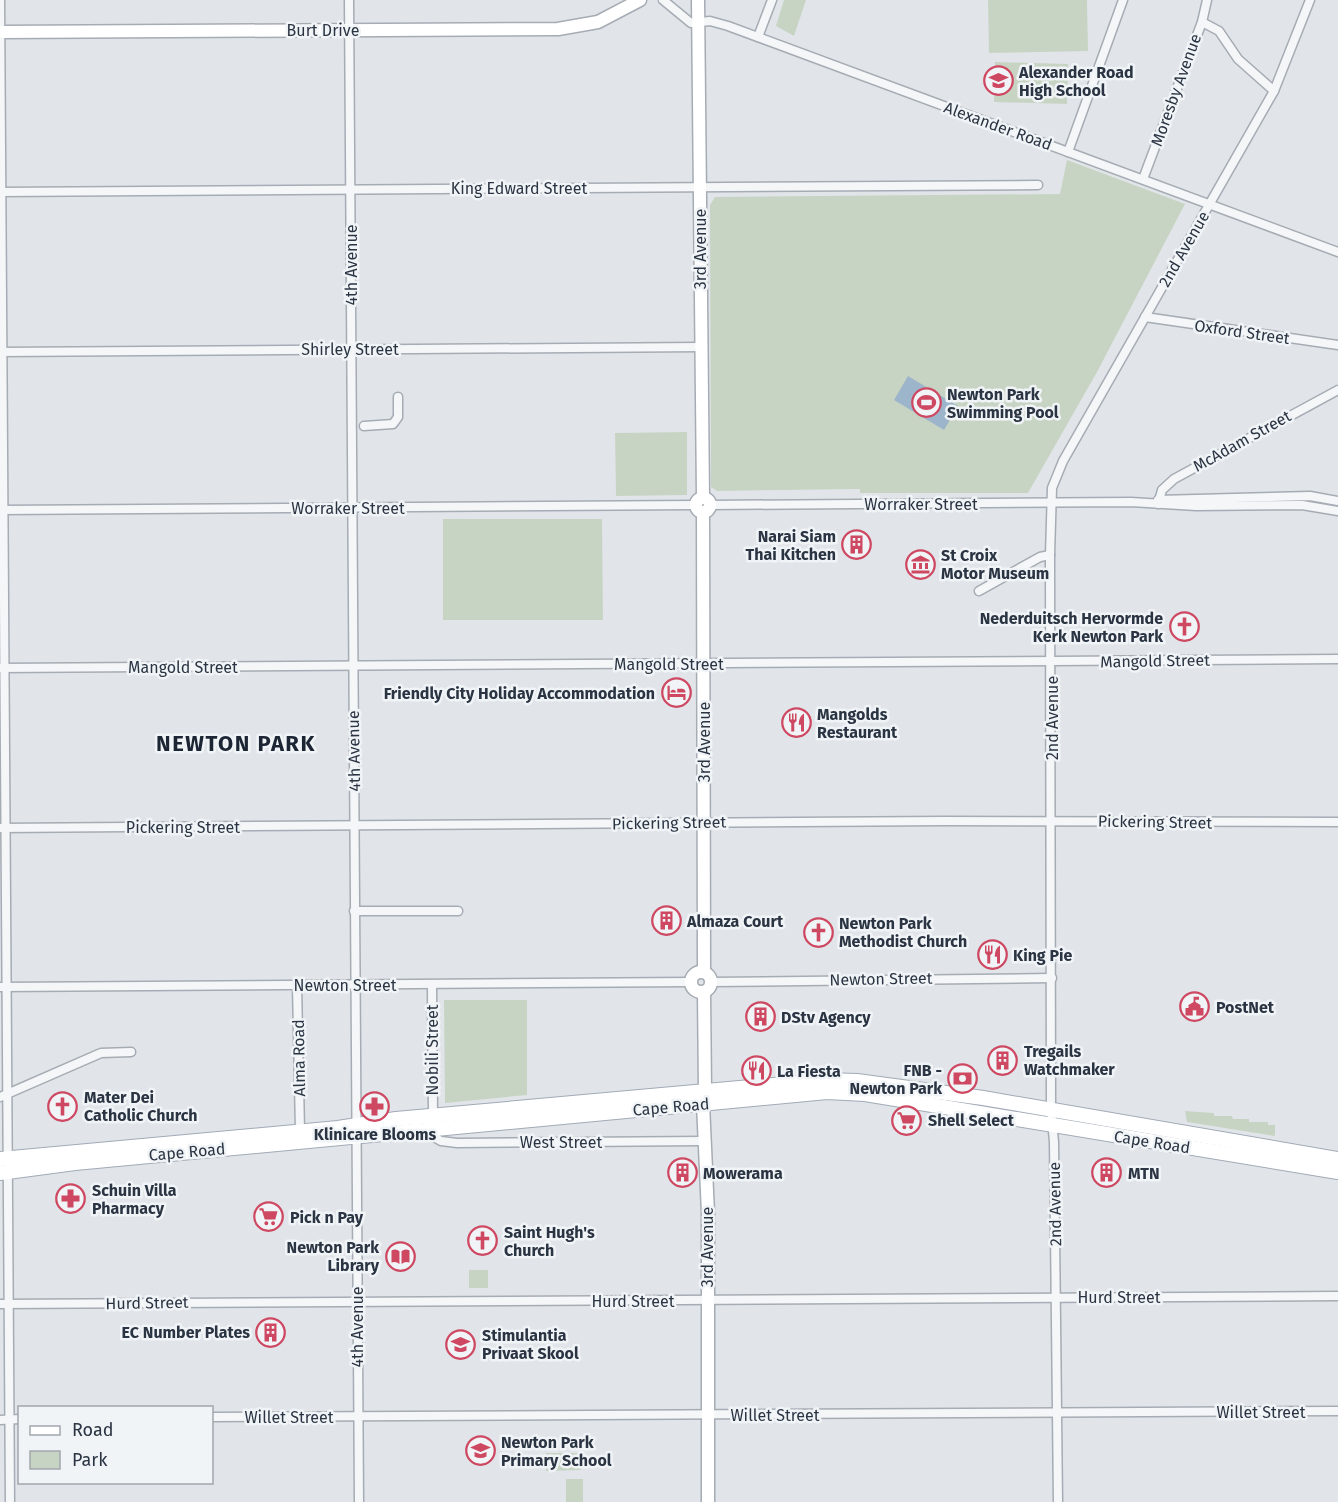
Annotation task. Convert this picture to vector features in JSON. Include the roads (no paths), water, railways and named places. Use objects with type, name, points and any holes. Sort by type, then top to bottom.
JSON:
[{"type":"main road","name":"Cape Road","points":[[4,1166],[300,1131],[421,1130],[704,1098],[797,1082],[858,1081],[983,1098],[1338,1159]]},
{"type":"main road","name":"Cape Road","points":[[4,1166],[357,1130],[433,1116],[704,1098],[839,1092],[865,1094],[1338,1172]]},
{"type":"street","points":[[0,0],[3,1095],[10,1502]]},
{"type":"street","name":"4th Avenue","points":[[349,0],[358,1502]]},
{"type":"street","name":"Burt Drive","points":[[0,32],[572,28],[605,19],[640,0]]},
{"type":"street","name":"Alexander Road","points":[[663,0],[688,20],[699,23],[716,21],[1338,252]]},
{"type":"street","name":"3rd Avenue","points":[[698,0],[706,982],[704,1141],[708,1213],[708,1502]]},
{"type":"street","points":[[758,37],[772,0]]},
{"type":"street","points":[[1068,152],[1123,0]]},
{"type":"street","name":"Moresby Avenue","points":[[1143,179],[1202,22],[1207,0]]},
{"type":"street","name":"2nd Avenue","points":[[1058,1502],[1051,1110],[1053,821],[1050,555],[1052,488],[1058,470],[1274,91],[1310,0]]},
{"type":"street","points":[[1202,22],[1219,31],[1238,59],[1274,91]]},
{"type":"street","name":"King Edward Street","points":[[1,192],[1038,185]]},
{"type":"street","name":"Oxford Street","points":[[1145,317],[1338,345]]},
{"type":"street","name":"Shirley Street","points":[[1,352],[701,347]]},
{"type":"street","name":"McAdam Street","points":[[1158,502],[1162,490],[1174,479],[1338,390]]},
{"type":"street","points":[[364,426],[393,424],[398,417],[398,397]]},
{"type":"street","name":"Worraker Street","points":[[1158,502],[1310,496],[1338,501]]},
{"type":"street","name":"Worraker Street","points":[[2,510],[1158,502],[1302,506],[1338,511]]},
{"type":"street","points":[[980,591],[1040,557],[1050,555]]},
{"type":"street","name":"Mangold Street","points":[[2,668],[1338,659]]},
{"type":"street","name":"Pickering Street","points":[[3,828],[1053,821],[1338,822]]},
{"type":"street","points":[[354,911],[458,911]]},
{"type":"street","name":"Newton Street","points":[[706,982],[1052,978]]},
{"type":"street","points":[[690,982],[694,990],[706,982]]},
{"type":"street","name":"Newton Street","points":[[3,987],[690,982]]},
{"type":"street","name":"Alma Road","points":[[297,985],[300,1131]]},
{"type":"street","name":"Nobili Street","points":[[432,985],[433,1116]]},
{"type":"street","points":[[3,1095],[101,1053],[131,1052]]},
{"type":"street","name":"West Street","points":[[421,1130],[442,1142],[704,1141]]},
{"type":"street","name":"Hurd Street","points":[[5,1304],[1338,1296]]},
{"type":"street","name":"Willet Street","points":[[213,1418],[1338,1412]]},
{"type":"street","points":[[0,1420],[18,1419]]},
{"type":"water","name":"Newton Park Swimming Pool","points":[[908,376],[958,406],[944,430],[894,400]]},
{"type":"place","name":"Alexander Road High School","points":[[998,81]]},
{"type":"place","name":"Newton Park Swimming Pool","points":[[926,403]]},
{"type":"place","name":"Narai Siam Thai Kitchen","points":[[857,545]]},
{"type":"place","name":"St Croix Motor Museum","points":[[920,564]]},
{"type":"place","name":"Nederduitsch Hervormde Kerk Newton Park","points":[[1184,627]]},
{"type":"place","name":"Friendly City Holiday Accommodation","points":[[676,693]]},
{"type":"place","name":"Mangolds Restaurant","points":[[796,723]]},
{"type":"place","name":"Almaza Court","points":[[666,921]]},
{"type":"place","name":"Newton Park Methodist Church","points":[[818,932]]},
{"type":"place","name":"King Pie","points":[[992,955]]},
{"type":"place","name":"PostNet","points":[[1195,1007]]},
{"type":"place","name":"DStv Agency","points":[[760,1017]]},
{"type":"place","name":"Tregails Watchmaker","points":[[1003,1060]]},
{"type":"place","name":"La Fiesta","points":[[756,1071]]},
{"type":"place","name":"FNB - Newton Park","points":[[963,1079]]},
{"type":"place","name":"Mater Dei Catholic Church","points":[[63,1106]]},
{"type":"place","name":"Klinicare Blooms","points":[[375,1106]]},
{"type":"place","name":"Shell Select","points":[[907,1120]]},
{"type":"place","name":"Mowerama","points":[[682,1173]]},
{"type":"place","name":"MTN","points":[[1107,1173]]},
{"type":"place","name":"Schuin Villa Pharmacy","points":[[71,1199]]},
{"type":"place","name":"Pick n Pay","points":[[269,1217]]},
{"type":"place","name":"Saint Hugh's Church","points":[[483,1241]]},
{"type":"place","name":"Newton Park Library","points":[[400,1256]]},
{"type":"place","name":"EC Number Plates","points":[[271,1332]]},
{"type":"place","name":"Stimulantia Privaat Skool","points":[[461,1344]]},
{"type":"place","name":"Newton Park Primary School","points":[[480,1451]]},
{"type":"district","name":"NEWTON PARK","points":[[236,743]]}]
